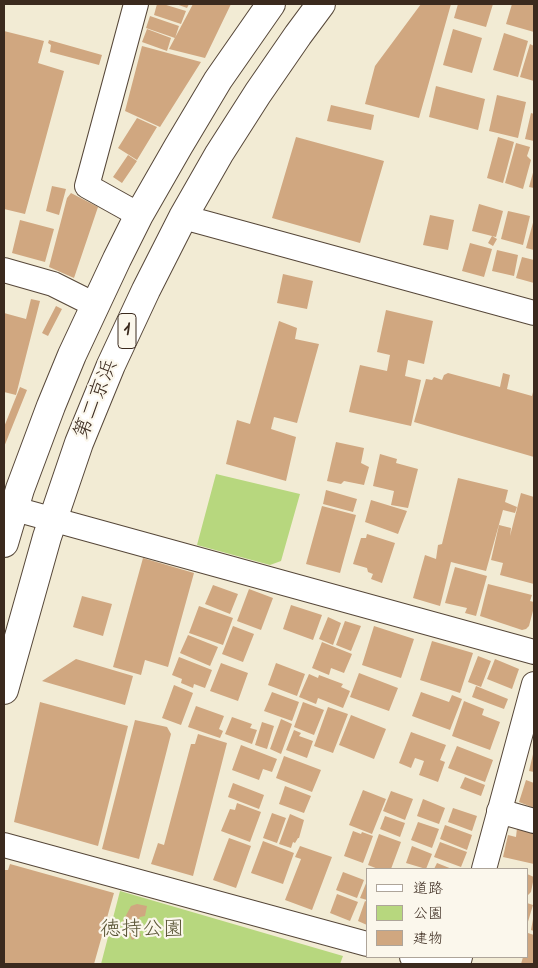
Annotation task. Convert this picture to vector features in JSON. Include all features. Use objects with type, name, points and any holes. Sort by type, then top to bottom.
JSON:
[{"type":"highway","name":"第二京浜","points":[[4,542],[9,508],[51,406],[95,305],[139,215],[218,80],[271,4]]},
{"type":"highway","name":"第二京浜","points":[[4,690],[52,520],[111,365],[146,290],[219,154],[258,93],[321,4]]},
{"type":"street","points":[[136,4],[87,186],[139,215]]},
{"type":"street","points":[[184,217],[534,313]]},
{"type":"street","points":[[4,270],[53,284],[95,305]]},
{"type":"street","points":[[9,508],[534,652]]},
{"type":"street","points":[[484,868],[534,684]]},
{"type":"street","points":[[500,811],[534,821]]},
{"type":"street","points":[[4,844],[366,944]]},
{"type":"street","points":[[416,958],[439,964]]},
{"type":"green space","points":[[216,474],[300,494],[281,561],[270,565],[197,545]]},
{"type":"green space","name":"徳持公園","points":[[120,891],[343,956],[340,964],[101,964]]},
{"type":"building","points":[[157,4],[186,11],[181,24],[154,15]]},
{"type":"building","points":[[176,4],[189,4],[187,8]]},
{"type":"building","points":[[193,4],[231,4],[205,58],[169,49]]},
{"type":"building","points":[[421,4],[451,4],[419,118],[365,104],[375,66]]},
{"type":"building","points":[[458,4],[493,4],[486,27],[454,18]]},
{"type":"building","points":[[512,4],[534,4],[534,32],[506,24]]},
{"type":"building","points":[[150,16],[179,26],[175,38],[146,28]]},
{"type":"building","points":[[147,29],[171,38],[167,51],[142,42]]},
{"type":"building","points":[[453,29],[482,38],[472,73],[443,65]]},
{"type":"building","points":[[4,31],[44,41],[38,63],[64,71],[25,214],[4,209]]},
{"type":"building","points":[[504,33],[528,41],[518,77],[493,70]]},
{"type":"building","points":[[49,40],[102,55],[99,65],[50,52],[51,45],[48,43]]},
{"type":"building","points":[[530,44],[534,46],[534,81],[520,77]]},
{"type":"building","points":[[142,46],[201,62],[160,127],[125,111]]},
{"type":"building","points":[[436,86],[485,99],[478,130],[429,117]]},
{"type":"building","points":[[497,95],[526,102],[518,138],[489,131]]},
{"type":"building","points":[[331,105],[374,115],[371,130],[327,121]]},
{"type":"building","points":[[531,113],[534,114],[534,141],[525,139]]},
{"type":"building","points":[[137,118],[157,127],[137,160],[118,148]]},
{"type":"building","points":[[296,137],[384,161],[360,243],[272,218]]},
{"type":"building","points":[[498,137],[514,142],[503,183],[487,178]]},
{"type":"building","points":[[516,143],[530,147],[527,156],[531,160],[523,189],[505,183]]},
{"type":"building","points":[[128,155],[137,161],[122,183],[113,177]]},
{"type":"building","points":[[534,169],[534,188],[529,187]]},
{"type":"building","points":[[52,186],[66,189],[59,215],[46,211]]},
{"type":"building","points":[[71,193],[98,207],[74,278],[49,267],[67,198]]},
{"type":"building","points":[[479,204],[503,211],[496,237],[472,231]]},
{"type":"building","points":[[508,211],[530,216],[523,245],[501,239]]},
{"type":"building","points":[[430,215],[454,220],[448,250],[423,245]]},
{"type":"building","points":[[534,219],[534,250],[526,248]]},
{"type":"building","points":[[20,220],[54,229],[45,262],[12,253]]},
{"type":"building","points":[[492,236],[497,239],[493,246],[488,243]]},
{"type":"building","points":[[470,243],[492,249],[484,277],[462,271]]},
{"type":"building","points":[[497,250],[518,255],[514,276],[492,271]]},
{"type":"building","points":[[522,257],[534,260],[534,283],[516,278]]},
{"type":"building","points":[[283,274],[313,281],[307,309],[277,303]]},
{"type":"building","points":[[31,299],[40,301],[16,395],[4,392],[4,313],[26,319]]},
{"type":"building","points":[[56,306],[62,309],[48,336],[42,333]]},
{"type":"building","points":[[386,310],[433,321],[424,364],[408,360],[405,376],[421,380],[411,426],[349,412],[360,365],[387,371],[390,355],[377,352]]},
{"type":"building","points":[[279,321],[297,328],[295,339],[319,344],[297,423],[274,417],[271,429],[296,437],[286,481],[226,464],[237,420],[250,424]]},
{"type":"building","points":[[448,373],[500,387],[503,373],[510,375],[507,389],[532,396],[534,388],[534,457],[414,422],[426,379],[432,380],[434,377],[442,380],[444,375]]},
{"type":"building","points":[[20,387],[27,390],[4,447],[4,427]]},
{"type":"building","points":[[336,442],[364,448],[361,463],[369,467],[364,485],[344,481],[341,484],[327,481]]},
{"type":"building","points":[[380,454],[397,459],[396,463],[418,469],[408,508],[391,505],[394,491],[373,486]]},
{"type":"building","points":[[458,478],[508,490],[505,502],[517,507],[515,513],[503,510],[486,571],[451,562],[440,606],[413,598],[425,555],[436,559],[438,545],[442,544]]},
{"type":"building","points":[[326,490],[357,499],[353,512],[323,504]]},
{"type":"building","points":[[521,493],[534,497],[534,584],[500,575],[503,563],[491,560],[499,525],[511,528],[510,536]]},
{"type":"building","points":[[371,500],[407,511],[398,534],[365,522]]},
{"type":"building","points":[[322,506],[356,515],[340,573],[306,564]]},
{"type":"building","points":[[367,534],[395,543],[382,583],[371,579],[373,574],[368,572],[367,568],[353,564],[361,538],[366,538]]},
{"type":"building","points":[[143,558],[194,573],[168,667],[145,660],[141,675],[113,667]]},
{"type":"building","points":[[455,567],[487,576],[476,616],[465,613],[467,608],[445,603]]},
{"type":"building","points":[[488,584],[532,595],[530,601],[534,602],[534,607],[529,626],[526,629],[522,630],[480,616]]},
{"type":"building","points":[[213,585],[238,594],[230,614],[205,604]]},
{"type":"building","points":[[249,589],[273,598],[261,630],[237,621]]},
{"type":"building","points":[[82,596],[112,604],[103,636],[73,627]]},
{"type":"building","points":[[291,605],[322,615],[313,640],[283,629]]},
{"type":"building","points":[[199,606],[233,618],[223,645],[189,633]]},
{"type":"building","points":[[328,617],[341,623],[333,645],[319,639]]},
{"type":"building","points":[[345,621],[361,626],[351,651],[336,645]]},
{"type":"building","points":[[233,626],[254,634],[243,662],[222,654]]},
{"type":"building","points":[[374,626],[414,639],[401,678],[362,665]]},
{"type":"building","points":[[188,635],[218,647],[210,666],[180,653]]},
{"type":"building","points":[[432,641],[473,653],[460,693],[420,680]]},
{"type":"building","points":[[322,642],[352,654],[344,673],[331,668],[329,675],[312,668]]},
{"type":"building","points":[[478,656],[491,661],[481,687],[468,682]]},
{"type":"building","points":[[179,657],[212,670],[205,688],[194,684],[193,688],[181,683],[182,679],[172,675]]},
{"type":"building","points":[[76,659],[133,676],[125,705],[42,681]]},
{"type":"building","points":[[495,659],[519,669],[512,689],[487,679]]},
{"type":"building","points":[[221,663],[248,673],[238,701],[210,691]]},
{"type":"building","points":[[276,663],[305,674],[297,696],[268,685]]},
{"type":"building","points":[[359,673],[398,688],[389,711],[350,697]]},
{"type":"building","points":[[309,674],[318,678],[319,675],[343,684],[341,687],[350,691],[343,708],[318,698],[316,704],[299,697]]},
{"type":"building","points":[[174,685],[193,693],[181,725],[162,718]]},
{"type":"building","points":[[476,686],[508,699],[504,709],[472,697]]},
{"type":"building","points":[[272,692],[299,702],[292,721],[264,711]]},
{"type":"building","points":[[421,692],[449,702],[452,695],[462,699],[450,730],[412,716]]},
{"type":"building","points":[[464,701],[484,709],[482,715],[500,722],[490,750],[452,736]]},
{"type":"building","points":[[40,702],[128,726],[98,846],[14,822]]},
{"type":"building","points":[[303,702],[324,710],[314,735],[294,727]]},
{"type":"building","points":[[196,706],[224,716],[219,729],[223,731],[220,738],[188,727]]},
{"type":"building","points":[[328,707],[348,714],[333,753],[314,746]]},
{"type":"building","points":[[351,715],[386,729],[374,759],[339,745]]},
{"type":"building","points":[[232,717],[252,724],[250,728],[257,730],[252,744],[225,734]]},
{"type":"building","points":[[281,719],[292,724],[281,754],[270,749]]},
{"type":"building","points":[[135,720],[167,727],[171,734],[139,859],[102,849]]},
{"type":"building","points":[[262,722],[274,726],[267,749],[255,745]]},
{"type":"building","points":[[294,730],[301,733],[299,736],[313,741],[307,758],[286,750]]},
{"type":"building","points":[[411,732],[446,745],[440,760],[445,762],[438,782],[419,775],[424,761],[415,758],[411,768],[399,763]]},
{"type":"building","points":[[198,734],[227,743],[193,876],[151,864],[158,843],[164,845],[191,744],[195,744]]},
{"type":"building","points":[[241,745],[277,759],[272,772],[263,769],[259,780],[232,770]]},
{"type":"building","points":[[457,746],[493,760],[485,782],[448,768]]},
{"type":"building","points":[[534,750],[534,772],[529,771]]},
{"type":"building","points":[[284,756],[321,770],[312,792],[276,778]]},
{"type":"building","points":[[465,777],[485,785],[481,796],[460,788]]},
{"type":"building","points":[[526,780],[534,783],[534,808],[519,802]]},
{"type":"building","points":[[233,783],[264,795],[259,809],[228,797]]},
{"type":"building","points":[[285,786],[311,796],[304,813],[279,804]]},
{"type":"building","points":[[363,790],[386,799],[372,834],[349,825]]},
{"type":"building","points":[[391,791],[413,799],[405,820],[383,811]]},
{"type":"building","points":[[423,799],[445,808],[439,824],[417,816]]},
{"type":"building","points":[[237,803],[261,812],[250,842],[221,831],[230,809],[235,810]]},
{"type":"building","points":[[453,808],[477,816],[472,831],[448,822]]},
{"type":"building","points":[[272,813],[286,818],[277,843],[263,838]]},
{"type":"building","points":[[290,814],[304,820],[299,838],[295,843],[293,842],[291,848],[279,844]]},
{"type":"building","points":[[385,816],[405,823],[400,837],[380,829]]},
{"type":"building","points":[[418,822],[439,829],[432,848],[411,840]]},
{"type":"building","points":[[445,825],[472,835],[467,850],[440,839]]},
{"type":"building","points":[[517,828],[534,832],[534,864],[503,857],[508,835],[516,837]]},
{"type":"building","points":[[353,831],[373,836],[363,863],[344,856]]},
{"type":"building","points":[[379,834],[401,842],[391,868],[376,868],[368,865]]},
{"type":"building","points":[[229,838],[251,846],[236,888],[213,880]]},
{"type":"building","points":[[263,841],[294,853],[283,884],[251,873]]},
{"type":"building","points":[[440,842],[467,852],[461,867],[434,857]]},
{"type":"building","points":[[300,846],[332,857],[312,910],[285,900],[301,859],[295,857]]},
{"type":"building","points":[[412,846],[432,854],[426,868],[406,863]]},
{"type":"building","points":[[437,863],[450,868],[434,868]]},
{"type":"building","points":[[10,864],[114,893],[94,964],[4,964],[4,870],[8,870]]},
{"type":"building","points":[[343,872],[364,880],[357,898],[336,890]]},
{"type":"building","points":[[528,874],[534,877],[531,892],[528,895]]},
{"type":"building","points":[[366,883],[366,900],[360,898]]},
{"type":"building","points":[[337,894],[358,902],[350,921],[330,913]]},
{"type":"building","points":[[365,901],[366,925],[358,921]]},
{"type":"building","points":[[528,903],[533,905],[528,922]]},
{"type":"building","points":[[137,904],[147,906],[145,916],[140,917],[137,923],[141,936],[132,940],[123,921],[131,906]]},
{"type":"building","points":[[534,919],[534,931],[531,930]]},
{"type":"building","points":[[528,933],[534,935],[534,964],[521,964],[523,958],[528,958]]}]
